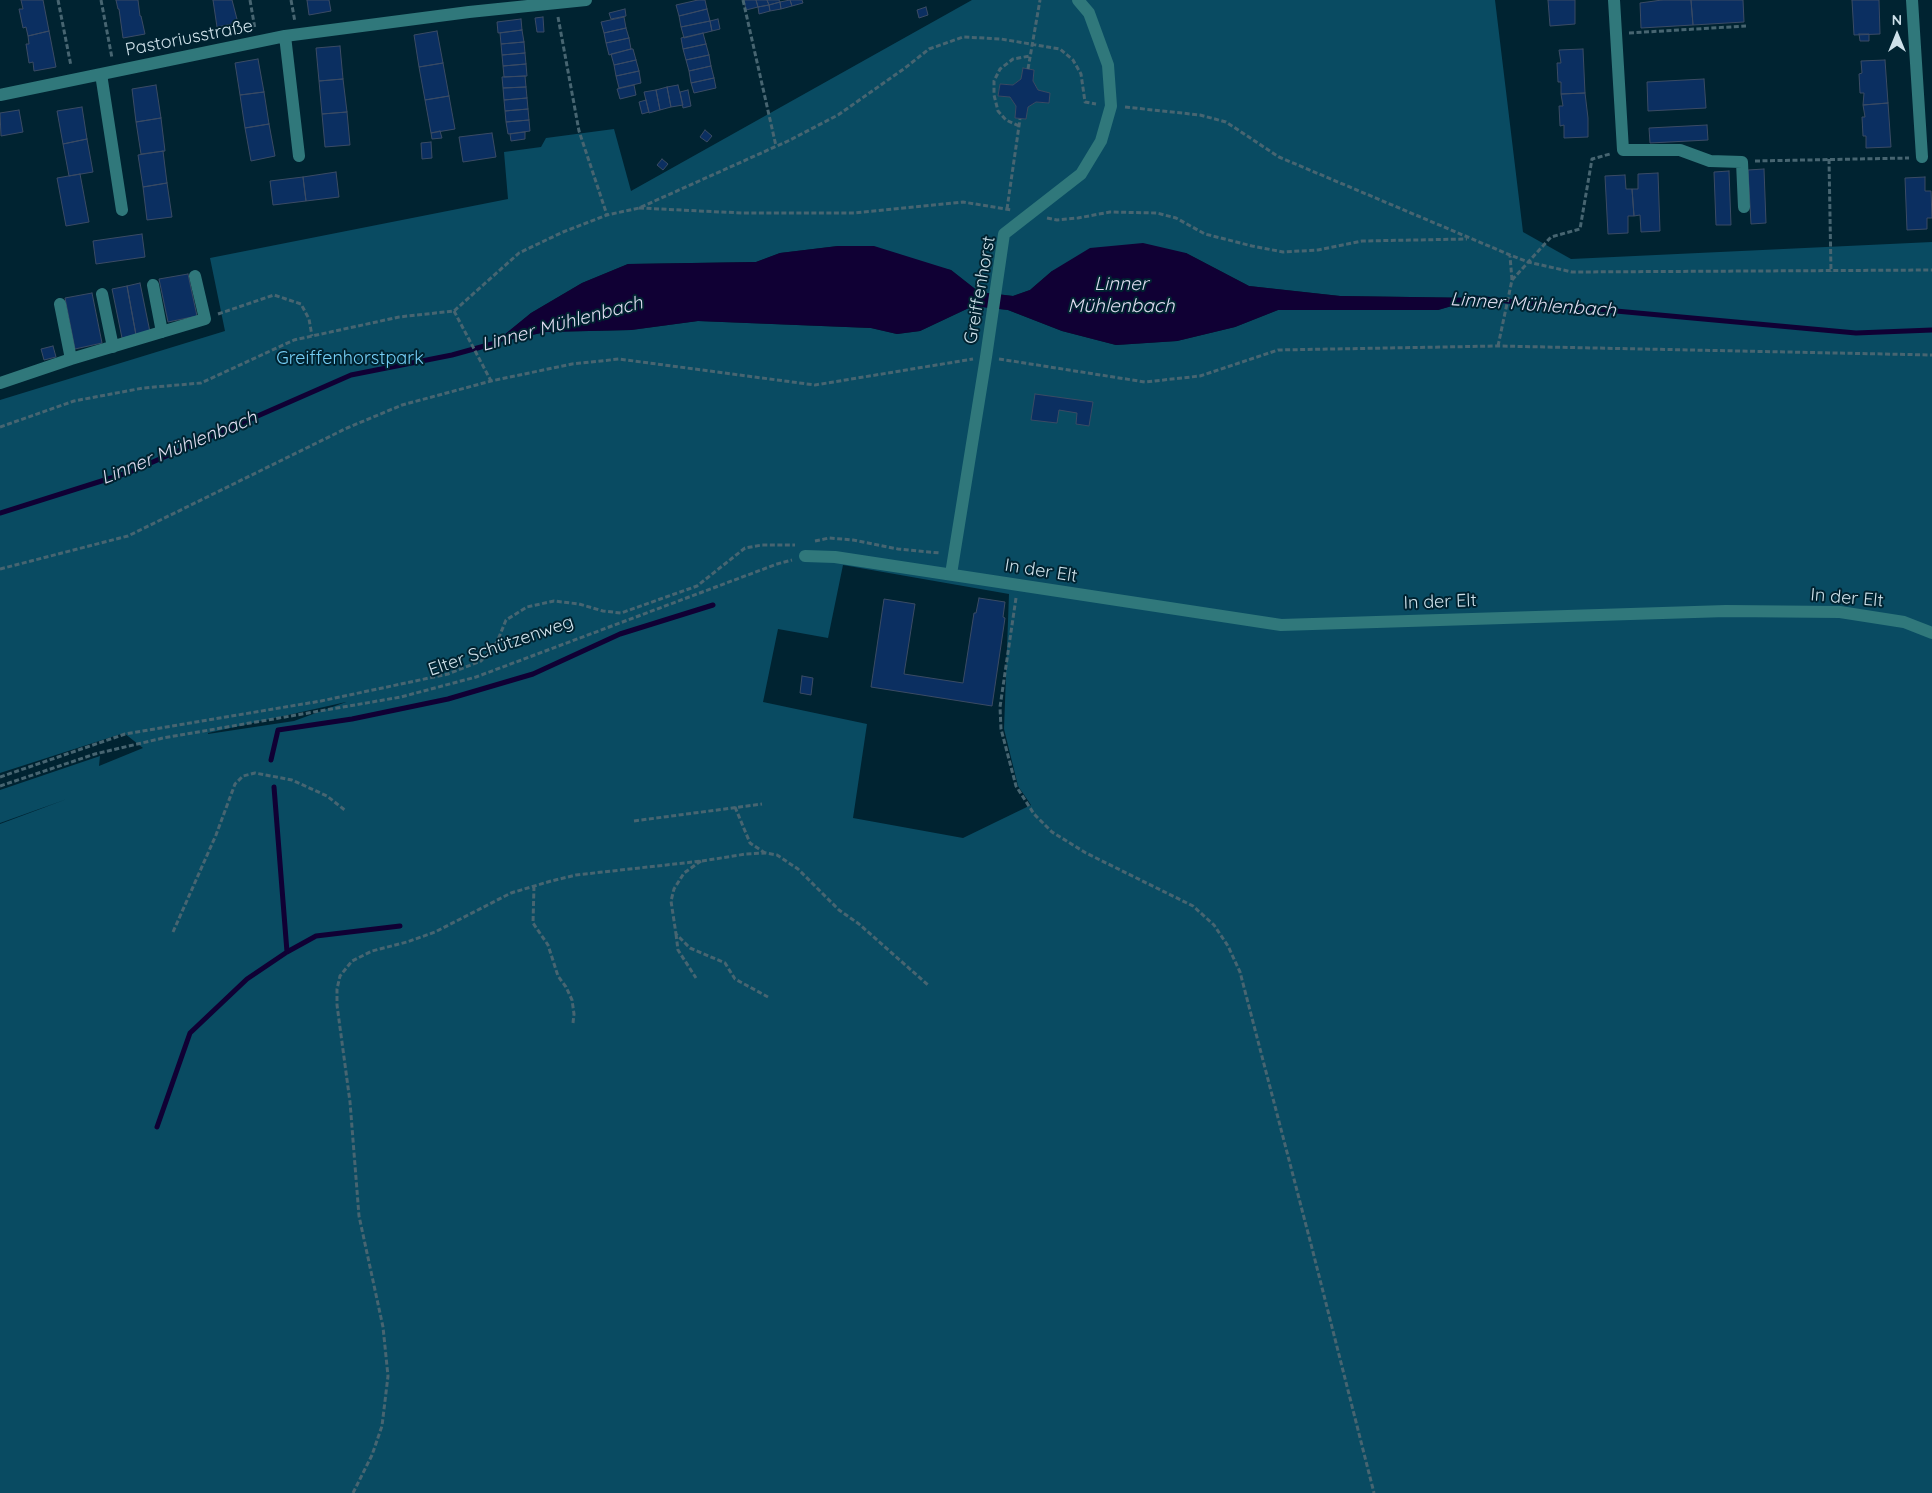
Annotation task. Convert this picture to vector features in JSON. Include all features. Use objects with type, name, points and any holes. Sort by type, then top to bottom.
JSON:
[{"type":"street","name":"Pastoriusstraße","points":[[0,94],[291,35],[469,12],[586,0]]},
{"type":"street","name":"Greiffenhorst","points":[[951,574],[1004,234],[1080,174],[1101,141],[1111,106],[1108,66],[1089,13],[1078,0]]},
{"type":"street","points":[[1614,0],[1623,150],[1680,150],[1710,161],[1742,162],[1744,207]]},
{"type":"street","points":[[1912,0],[1922,158]]},
{"type":"street","points":[[291,35],[299,156]]},
{"type":"street","points":[[101,74],[122,210]]},
{"type":"street","points":[[0,383],[204,318],[195,276]]},
{"type":"street","points":[[153,285],[162,332]]},
{"type":"street","points":[[102,294],[113,346]]},
{"type":"street","points":[[60,304],[71,359]]},
{"type":"street","points":[[803,550],[835,557],[951,574]]},
{"type":"street","name":"In der Elt","points":[[951,574],[1281,625],[1676,612],[1840,612],[1904,622],[1932,632]]},
{"type":"path","points":[[58,0],[74,79]]},
{"type":"path","points":[[101,0],[115,71]]},
{"type":"path","points":[[250,0],[257,42]]},
{"type":"path","points":[[291,0],[291,35]]},
{"type":"path","points":[[743,0],[776,146]]},
{"type":"path","points":[[1028,69],[1040,0]]},
{"type":"path","points":[[555,3],[579,131],[607,215]]},
{"type":"path","points":[[1616,33],[1746,26]]},
{"type":"path","points":[[0,427],[74,401],[143,388],[201,383],[294,340],[399,317],[454,310],[519,253],[563,232],[607,215],[639,208],[776,146],[838,115],[929,49],[963,37],[1001,39],[1060,49],[1073,60],[1081,74],[1085,102],[1200,115],[1226,122],[1279,158],[1469,239],[1528,262],[1572,272],[1932,270]]},
{"type":"path","points":[[1019,126],[1006,120],[998,111],[994,95],[994,81],[1000,69],[1013,59],[1030,56]]},
{"type":"path","points":[[639,208],[742,213],[854,213],[964,202],[1007,208],[1020,119]]},
{"type":"path","points":[[1512,280],[1551,237],[1580,229],[1592,160],[1623,150]]},
{"type":"path","points":[[1742,162],[1922,158]]},
{"type":"path","points":[[1829,159],[1831,272]]},
{"type":"path","points":[[1028,215],[1056,220],[1110,212],[1157,214],[1176,218],[1205,234],[1283,252],[1318,250],[1362,242],[1469,239]]},
{"type":"path","points":[[1498,346],[1512,280],[1510,255]]},
{"type":"path","points":[[204,318],[274,295],[301,304],[309,318],[312,336]]},
{"type":"path","points":[[454,310],[491,381]]},
{"type":"path","points":[[0,569],[128,536],[347,428],[402,405],[491,381],[572,364],[619,359],[815,385],[986,357],[1145,382],[1200,376],[1278,350],[1498,346],[1932,355]]},
{"type":"path","points":[[810,542],[829,538],[853,540],[898,549],[953,555]]},
{"type":"path","points":[[0,777],[125,734],[321,701],[448,674],[481,661],[497,642],[506,620],[527,606],[554,601],[579,604],[621,614],[697,586],[745,548],[762,545],[791,546],[803,550]]},
{"type":"path","name":"Elter Schützenweg","points":[[0,786],[95,754],[163,738],[401,697],[476,677],[777,564],[803,550]]},
{"type":"path","points":[[1017,585],[1000,707],[1001,729],[1016,786],[1034,814],[1052,832],[1086,853],[1193,906],[1214,925],[1228,946],[1240,972],[1374,1493]]},
{"type":"path","points":[[173,932],[201,871],[235,784],[243,776],[255,773],[292,780],[327,796],[346,811]]},
{"type":"path","points":[[634,820],[762,804]]},
{"type":"path","points":[[736,807],[750,843],[766,853]]},
{"type":"path","points":[[353,1493],[372,1455],[382,1426],[388,1376],[383,1327],[365,1249],[356,1193],[349,1095],[337,1005],[337,989],[340,976],[345,968],[361,955],[435,932],[511,893],[534,886],[576,875],[766,853],[777,855],[798,869],[839,910],[859,924],[928,985]]},
{"type":"path","points":[[696,978],[678,950],[671,901],[674,889],[684,874],[702,861]]},
{"type":"path","points":[[534,886],[532,922],[548,945],[558,976],[569,993],[574,1008],[573,1023]]},
{"type":"path","points":[[676,934],[690,948],[725,963],[735,979],[768,996]]},
{"type":"green space","name":"Greiffenhorstpark","points":[[972,0],[1495,0],[1523,232],[1571,259],[1932,242],[1932,1493],[0,1493],[0,824],[67,799],[0,823],[0,790],[100,756],[99,766],[143,748],[124,733],[0,773],[0,400],[225,331],[210,258],[508,199],[504,152],[541,147],[546,138],[614,129],[631,191]],"holes":[[[1023,68],[1034,70],[1033,81],[1038,90],[1050,93],[1048,103],[1036,102],[1028,107],[1026,119],[1015,118],[1016,106],[1010,97],[998,96],[1000,84],[1013,85],[1021,79]],[[838,246],[951,270],[979,292],[1013,296],[1030,290],[1052,271],[1186,253],[1249,286],[1340,296],[1478,298],[1438,310],[1278,310],[1235,327],[1177,341],[1116,345],[1062,331],[1008,310],[973,306],[920,331],[897,334],[871,328],[698,321],[631,330],[546,332],[495,343],[531,313],[582,283],[628,264],[756,262],[780,253]],[[843,565],[1009,594],[1004,729],[1018,786],[1031,805],[963,838],[853,818],[867,724],[763,702],[778,629],[828,638]],[[346,702],[294,721],[208,733]]]},
{"type":"water","name":"Linner Mühlenbach","points":[[1143,243],[1186,253],[1249,286],[1340,296],[1480,298],[1438,310],[1278,310],[1235,327],[1177,341],[1116,345],[1062,331],[1008,310],[973,306],[920,331],[897,334],[871,328],[698,321],[631,330],[546,332],[494,343],[531,313],[582,283],[628,264],[756,262],[780,253],[838,246],[874,246],[951,270],[979,292],[1013,296],[1030,290],[1052,271],[1090,248]]},
{"type":"building","points":[[21,0],[43,0],[49,31],[28,36],[26,27],[23,28],[19,9],[23,9]]},
{"type":"building","points":[[116,0],[138,0],[145,34],[123,38]]},
{"type":"building","points":[[213,0],[232,0],[238,23],[217,27]]},
{"type":"building","points":[[307,0],[329,0],[331,11],[309,15]]},
{"type":"building","points":[[705,0],[707,9],[679,16],[676,5]]},
{"type":"building","points":[[744,0],[756,0],[758,7],[746,10]]},
{"type":"building","points":[[756,0],[767,0],[769,5],[758,7]]},
{"type":"building","points":[[767,0],[779,0],[780,2],[769,5]]},
{"type":"building","points":[[790,0],[792,6],[781,9],[780,2]]},
{"type":"building","points":[[790,0],[802,0],[803,3],[792,6]]},
{"type":"building","points":[[1548,0],[1575,0],[1575,24],[1550,26]]},
{"type":"building","points":[[1662,0],[1691,0],[1693,25],[1641,28],[1640,3]]},
{"type":"building","points":[[1691,0],[1743,0],[1744,22],[1693,25]]},
{"type":"building","points":[[1852,0],[1879,0],[1880,34],[1854,35]]},
{"type":"building","points":[[780,2],[781,9],[770,11],[769,5]]},
{"type":"building","points":[[769,5],[770,11],[759,14],[758,7]]},
{"type":"building","points":[[926,7],[928,15],[919,18],[917,10]]},
{"type":"building","points":[[625,9],[626,16],[611,19],[609,13]]},
{"type":"building","points":[[707,9],[710,21],[681,27],[679,16]]},
{"type":"building","points":[[543,17],[544,32],[537,32],[535,18]]},
{"type":"building","points":[[624,17],[626,28],[604,33],[601,22]]},
{"type":"building","points":[[521,19],[522,30],[498,33],[497,22]]},
{"type":"building","points":[[718,19],[720,29],[712,31],[710,21]]},
{"type":"building","points":[[710,21],[712,31],[684,38],[681,27]]},
{"type":"building","points":[[626,28],[629,38],[606,43],[604,33]]},
{"type":"building","points":[[522,30],[524,42],[501,44],[500,33]]},
{"type":"building","points":[[49,31],[56,67],[34,71],[33,62],[29,63],[26,44],[29,44],[28,36]]},
{"type":"building","points":[[437,31],[443,63],[419,67],[414,35]]},
{"type":"building","points":[[703,33],[706,44],[683,49],[681,38]]},
{"type":"building","points":[[1859,34],[1869,34],[1869,41],[1860,41]]},
{"type":"building","points":[[629,38],[631,49],[609,55],[606,43]]},
{"type":"building","points":[[524,42],[525,53],[502,55],[501,44]]},
{"type":"building","points":[[706,44],[709,55],[686,60],[683,49]]},
{"type":"building","points":[[340,46],[343,79],[319,81],[316,48]]},
{"type":"building","points":[[633,49],[636,60],[614,65],[611,54]]},
{"type":"building","points":[[1583,49],[1585,93],[1561,94],[1561,82],[1558,82],[1557,63],[1561,63],[1559,50]]},
{"type":"building","points":[[525,53],[526,64],[503,66],[502,55]]},
{"type":"building","points":[[709,55],[711,66],[689,71],[686,60]]},
{"type":"building","points":[[258,59],[264,92],[240,95],[235,63]]},
{"type":"building","points":[[636,60],[639,71],[616,76],[614,65]]},
{"type":"building","points":[[1885,60],[1888,103],[1863,105],[1864,93],[1860,93],[1859,74],[1862,73],[1861,61]]},
{"type":"building","points":[[443,63],[449,96],[425,100],[419,67]]},
{"type":"building","points":[[526,64],[527,76],[504,77],[503,66]]},
{"type":"building","points":[[711,66],[714,78],[691,83],[689,71]]},
{"type":"building","points":[[1023,68],[1034,70],[1033,81],[1038,90],[1050,93],[1049,103],[1036,102],[1028,107],[1026,119],[1015,118],[1016,106],[1010,97],[998,96],[1000,84],[1013,85],[1021,79]]},
{"type":"building","points":[[639,71],[641,83],[619,88],[616,76]]},
{"type":"building","points":[[525,76],[526,87],[503,88],[502,77]]},
{"type":"building","points":[[714,78],[716,88],[694,93],[691,83]]},
{"type":"building","points":[[343,79],[347,112],[322,114],[319,81]]},
{"type":"building","points":[[1704,79],[1706,108],[1648,111],[1647,82]]},
{"type":"building","points":[[156,85],[161,118],[136,122],[132,89]]},
{"type":"building","points":[[634,85],[636,95],[620,99],[617,89]]},
{"type":"building","points":[[678,85],[683,105],[671,107],[667,87]]},
{"type":"building","points":[[526,87],[527,98],[504,100],[503,88]]},
{"type":"building","points":[[667,87],[671,107],[660,110],[656,90]]},
{"type":"building","points":[[656,90],[660,110],[649,113],[644,92]]},
{"type":"building","points":[[688,90],[691,106],[683,108],[680,92]]},
{"type":"building","points":[[264,92],[269,124],[245,128],[240,95]]},
{"type":"building","points":[[1585,93],[1588,137],[1564,138],[1564,125],[1560,126],[1559,106],[1563,106],[1561,94]]},
{"type":"building","points":[[449,96],[455,129],[431,133],[425,100]]},
{"type":"building","points":[[527,98],[528,109],[505,111],[504,100]]},
{"type":"building","points":[[646,100],[649,112],[642,114],[639,102]]},
{"type":"building","points":[[1888,103],[1891,147],[1866,148],[1866,136],[1863,136],[1862,117],[1865,117],[1863,105]]},
{"type":"building","points":[[82,107],[87,139],[63,144],[57,111]]},
{"type":"building","points":[[528,109],[529,120],[506,122],[505,111]]},
{"type":"building","points":[[19,110],[23,132],[1,136],[0,113]]},
{"type":"building","points":[[347,112],[350,145],[325,147],[322,114]]},
{"type":"building","points":[[161,118],[165,151],[141,154],[136,122]]},
{"type":"building","points":[[529,120],[530,131],[508,134],[506,122]]},
{"type":"building","points":[[269,124],[275,156],[251,161],[245,128]]},
{"type":"building","points":[[1707,125],[1708,140],[1650,143],[1649,128]]},
{"type":"building","points":[[705,130],[712,136],[707,142],[700,137]]},
{"type":"building","points":[[440,131],[442,138],[432,139],[431,133]]},
{"type":"building","points":[[525,132],[525,139],[511,141],[510,134]]},
{"type":"building","points":[[492,133],[496,157],[463,162],[459,137]]},
{"type":"building","points":[[87,139],[93,172],[69,176],[63,144]]},
{"type":"building","points":[[431,142],[432,158],[422,159],[421,143]]},
{"type":"building","points":[[163,151],[167,183],[143,187],[138,155]]},
{"type":"building","points":[[662,159],[668,164],[663,170],[657,165]]},
{"type":"building","points":[[1764,169],[1766,223],[1751,224],[1748,170]]},
{"type":"building","points":[[1729,171],[1731,225],[1716,225],[1714,172]]},
{"type":"building","points":[[336,172],[339,197],[306,201],[303,177]]},
{"type":"building","points":[[1658,173],[1660,231],[1641,232],[1640,215],[1634,216],[1632,189],[1638,189],[1638,174]]},
{"type":"building","points":[[80,174],[89,222],[66,226],[57,178]]},
{"type":"building","points":[[1625,175],[1626,189],[1632,189],[1634,216],[1628,216],[1628,233],[1608,234],[1605,176]]},
{"type":"building","points":[[303,177],[306,201],[273,205],[270,181]]},
{"type":"building","points":[[1925,177],[1925,191],[1931,191],[1932,218],[1927,218],[1927,229],[1907,230],[1905,178]]},
{"type":"building","points":[[167,183],[172,217],[147,220],[143,187]]},
{"type":"building","points":[[142,234],[145,257],[96,264],[93,241]]},
{"type":"building","points":[[188,274],[197,316],[168,322],[159,279]]},
{"type":"building","points":[[140,283],[150,332],[136,335],[127,286]]},
{"type":"building","points":[[127,286],[136,335],[122,338],[112,289]]},
{"type":"building","points":[[92,293],[102,343],[75,349],[65,298]]},
{"type":"building","points":[[53,346],[56,357],[44,360],[41,349]]},
{"type":"building","points":[[1035,394],[1093,402],[1089,426],[1076,424],[1077,413],[1059,410],[1057,423],[1031,420]]},
{"type":"building","points":[[979,598],[1005,602],[1003,617],[1005,618],[992,706],[871,687],[884,599],[915,604],[904,674],[963,683],[974,613],[976,613]]},
{"type":"building","points":[[802,676],[813,678],[811,695],[800,693]]},
{"type":"waterway","name":"Linner Mühlenbach","points":[[1474,298],[1856,333],[1932,330]]},
{"type":"waterway","name":"Linner Mühlenbach","points":[[0,513],[130,472],[351,375],[452,355],[499,342]]},
{"type":"waterway","points":[[271,760],[278,730],[352,719],[448,699],[533,674],[620,634],[713,605]]},
{"type":"waterway","points":[[274,787],[287,952]]},
{"type":"waterway","points":[[157,1127],[190,1033],[247,979],[287,952],[316,936],[400,926]]}]
